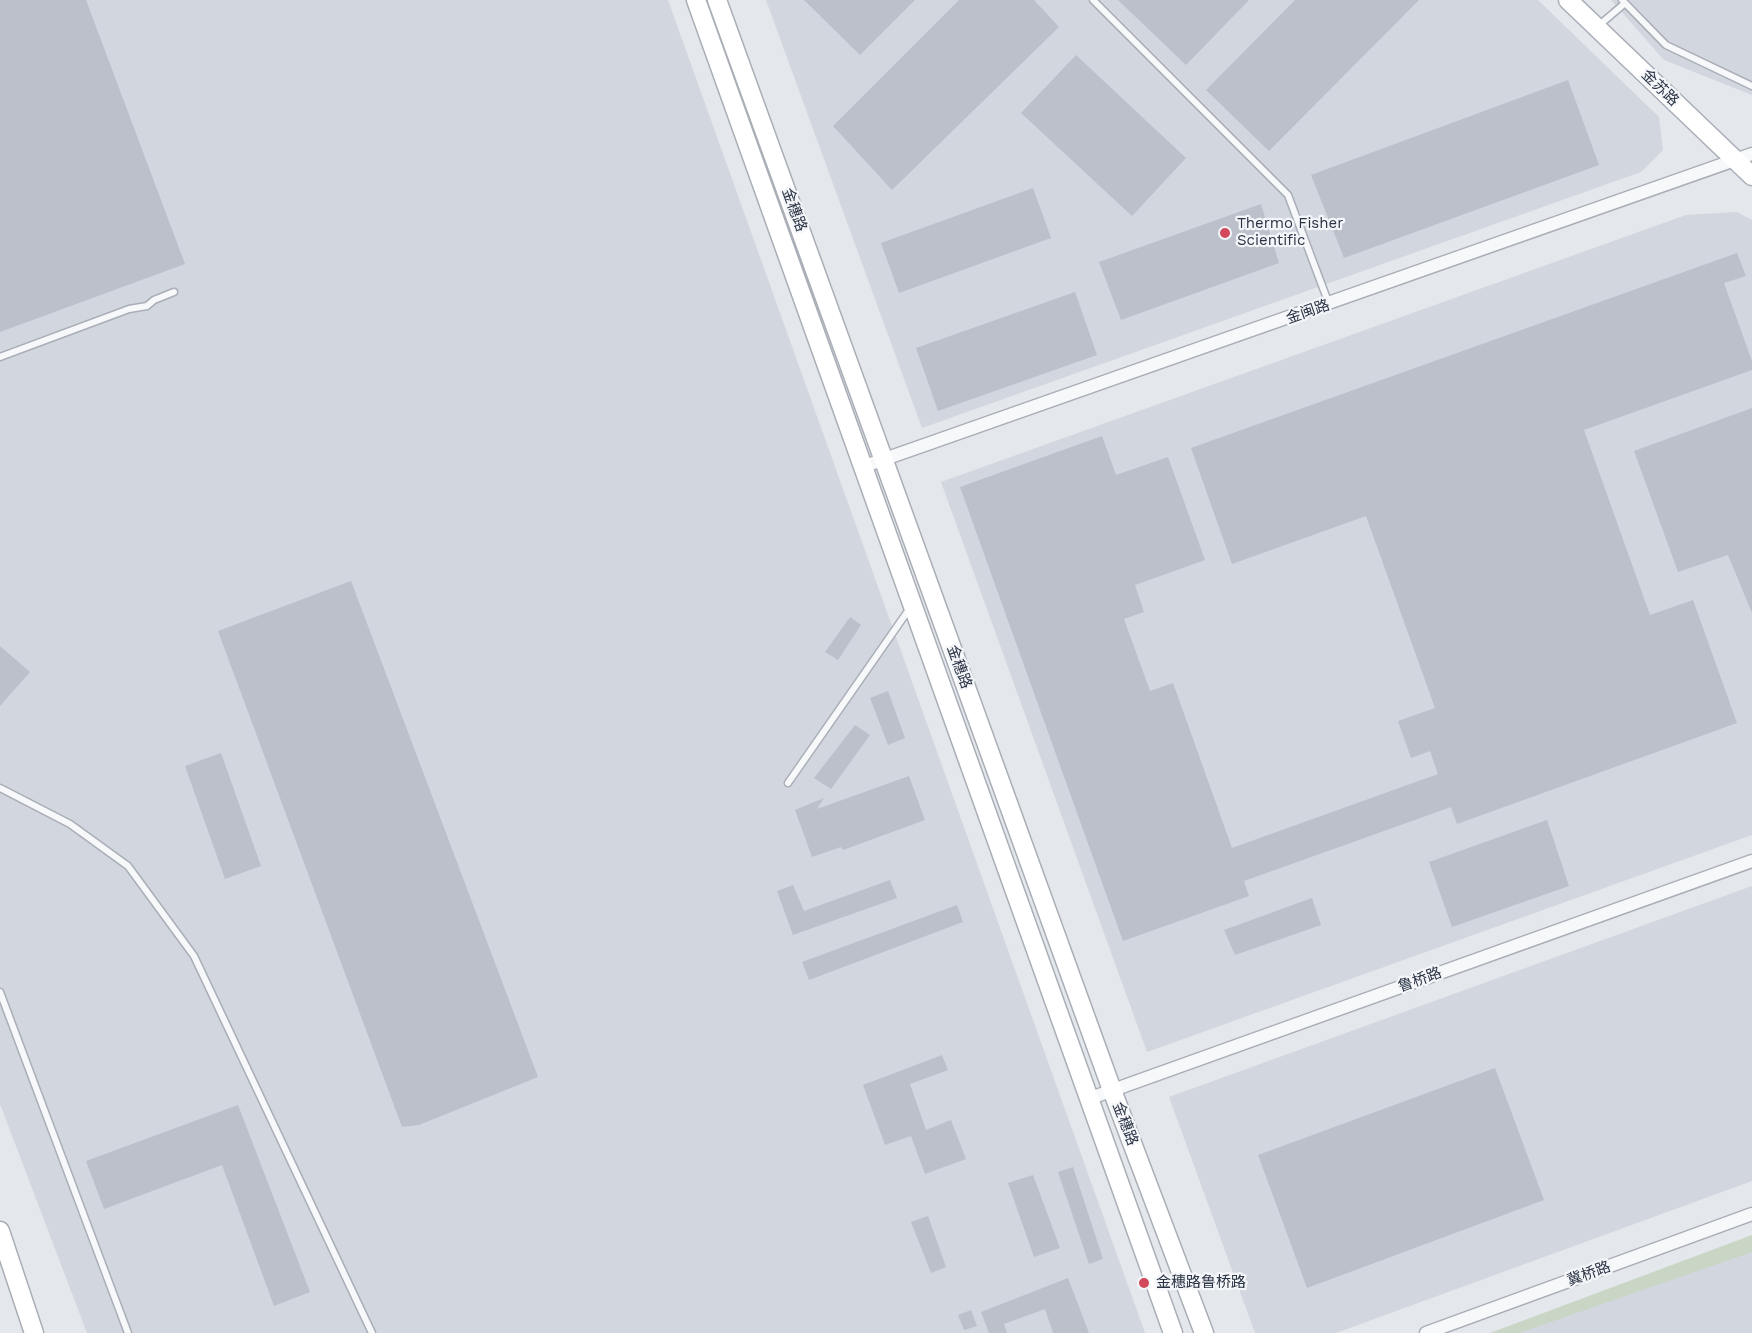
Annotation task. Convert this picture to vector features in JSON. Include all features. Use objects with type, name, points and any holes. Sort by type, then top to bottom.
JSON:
[{"type":"street","name":"金穗路","points":[[717,0],[1112,1090],[1204,1333]]},
{"type":"street","name":"金苏路","points":[[1568,0],[1743,157],[1752,176]]},
{"type":"street","name":"金穗路","points":[[698,1],[862,467],[1173,1333]]},
{"type":"street","name":"金闽路","points":[[862,467],[1743,157]]},
{"type":"street","name":"鲁桥路","points":[[1088,1099],[1752,861]]},
{"type":"street","name":"冀桥路","points":[[1426,1333],[1752,1214]]},
{"type":"street","points":[[0,1231],[34,1333]]},
{"type":"lane","points":[[1093,0],[1288,195],[1329,304]]},
{"type":"lane","points":[[1597,27],[1623,2],[1666,45],[1752,86]]},
{"type":"lane","points":[[0,357],[129,309],[147,306],[154,300],[174,292]]},
{"type":"lane","points":[[788,783],[912,605]]},
{"type":"lane","points":[[0,788],[70,824],[128,866],[194,956],[372,1333]]},
{"type":"lane","points":[[0,992],[128,1333]]},
{"type":"shaded area","points":[[0,0],[668,0],[1145,1333],[87,1333],[0,1104]]},
{"type":"shaded area","points":[[766,0],[1538,0],[1659,117],[1663,150],[1641,172],[922,428]]},
{"type":"shaded area","points":[[1611,0],[1752,0],[1752,95],[1664,60]]},
{"type":"shaded area","points":[[1737,212],[1752,220],[1752,835],[1147,1052],[941,482],[1686,215]]},
{"type":"shaded area","points":[[1752,886],[1752,1181],[1336,1333],[1255,1333],[1169,1097]]},
{"type":"shaded area","points":[[1752,1242],[1752,1333],[1504,1333]]},
{"type":"green space","points":[[1752,1235],[1752,1252],[1519,1333],[1490,1333]]},
{"type":"building","points":[[0,0],[86,0],[185,264],[0,332]]},
{"type":"building","points":[[804,0],[915,0],[860,55]]},
{"type":"building","points":[[959,0],[1034,0],[1059,27],[892,190],[833,126]]},
{"type":"building","points":[[1118,0],[1249,0],[1186,65]]},
{"type":"building","points":[[1295,0],[1419,0],[1269,151],[1206,90]]},
{"type":"building","points":[[1076,55],[1186,158],[1132,216],[1021,113]]},
{"type":"building","points":[[1568,80],[1599,165],[1344,258],[1311,175]]},
{"type":"building","points":[[1033,188],[1051,238],[899,293],[881,243]]},
{"type":"building","name":"Thermo Fisher Scientific","points":[[1261,204],[1279,263],[1121,320],[1099,262]]},
{"type":"building","points":[[1737,253],[1746,276],[1724,283],[1752,361],[1752,370],[1584,430],[1650,615],[1693,600],[1737,723],[1457,824],[1451,807],[1244,881],[1249,896],[1123,941],[960,487],[1102,436],[1116,475],[1168,457],[1205,560],[1135,585],[1144,612],[1124,619],[1150,691],[1173,683],[1232,848],[1438,774],[1430,751],[1411,758],[1398,721],[1435,708],[1366,516],[1232,564],[1191,448]]},
{"type":"building","points":[[1075,292],[1097,355],[938,411],[916,348]]},
{"type":"building","points":[[1752,408],[1752,613],[1728,555],[1678,572],[1634,451]]},
{"type":"building","points":[[351,581],[538,1077],[419,1125],[402,1127],[218,631]]},
{"type":"building","points":[[850,617],[861,625],[838,660],[825,652]]},
{"type":"building","points":[[0,646],[30,672],[0,706]]},
{"type":"building","points":[[888,691],[905,738],[888,745],[870,698]]},
{"type":"building","points":[[855,725],[870,735],[831,789],[814,778]]},
{"type":"building","points":[[221,753],[261,866],[225,879],[185,766]]},
{"type":"building","points":[[909,776],[925,820],[843,850],[841,847],[812,857],[795,810],[824,798],[817,809]]},
{"type":"building","points":[[1547,820],[1569,886],[1452,927],[1429,862]]},
{"type":"building","points":[[890,880],[897,898],[793,935],[777,891],[793,885],[804,911]]},
{"type":"building","points":[[1312,898],[1321,925],[1235,955],[1224,930]]},
{"type":"building","points":[[957,905],[963,922],[809,980],[802,962]]},
{"type":"building","points":[[942,1055],[948,1070],[910,1084],[926,1130],[951,1120],[966,1159],[925,1174],[911,1136],[885,1145],[863,1085]]},
{"type":"building","points":[[1495,1068],[1544,1200],[1307,1288],[1258,1155]]},
{"type":"building","points":[[238,1105],[310,1292],[274,1306],[222,1165],[104,1209],[86,1161]]},
{"type":"building","points":[[1073,1167],[1103,1259],[1089,1264],[1058,1172]]},
{"type":"building","points":[[1033,1175],[1060,1248],[1034,1257],[1008,1183]]},
{"type":"building","points":[[928,1216],[946,1267],[931,1273],[911,1222]]},
{"type":"building","points":[[1068,1278],[1089,1333],[1053,1333],[1045,1309],[1004,1324],[1007,1333],[989,1333],[981,1312]]},
{"type":"building","points":[[971,1310],[977,1326],[964,1330],[958,1315]]},
{"type":"place","name":"Thermo Fisher Scientific","points":[[1225,233]]},
{"type":"place","name":"金穗路鲁桥路","points":[[1144,1283]]}]
